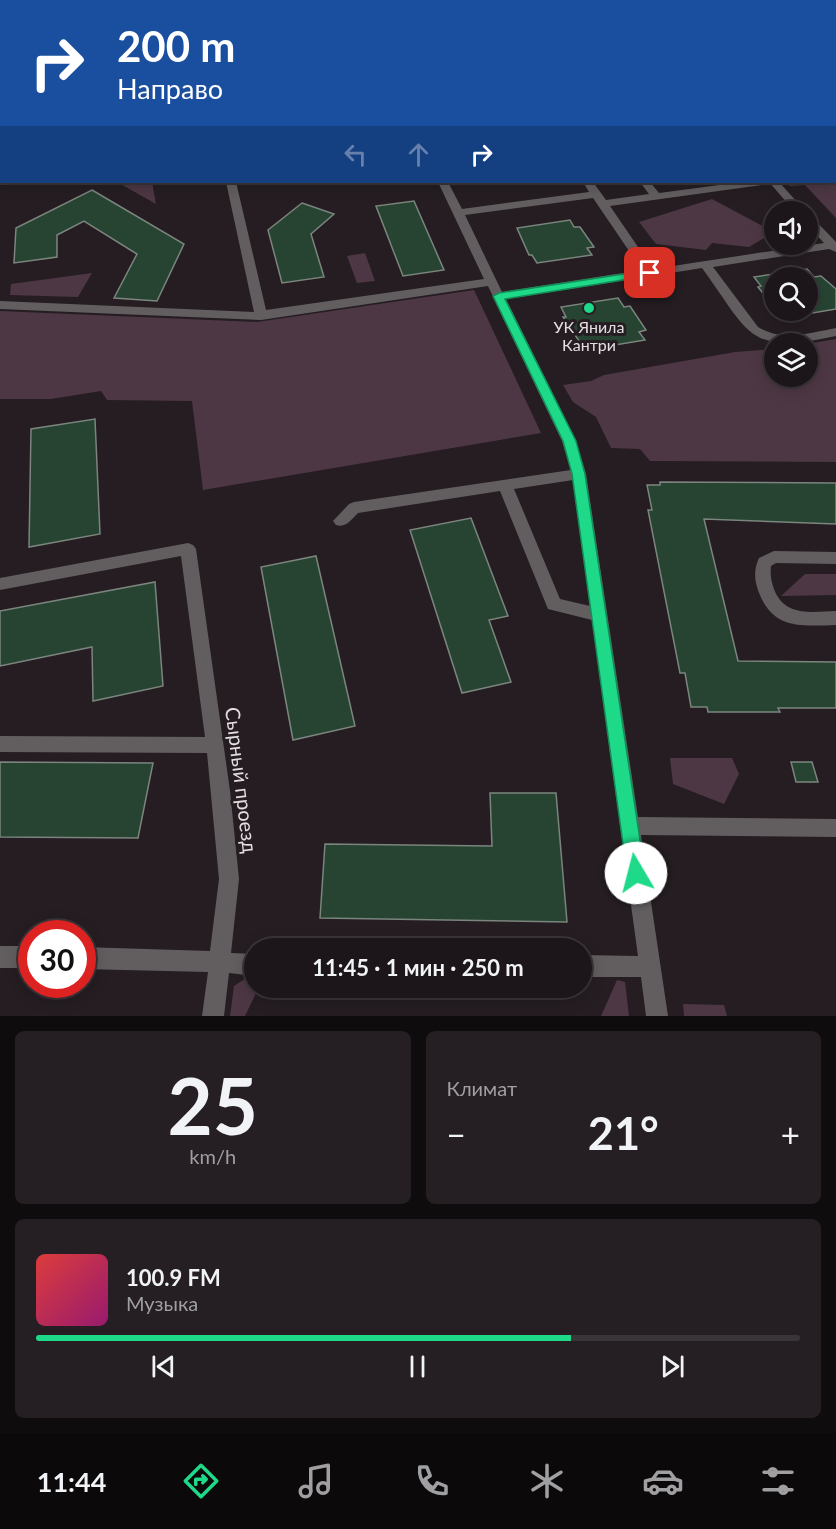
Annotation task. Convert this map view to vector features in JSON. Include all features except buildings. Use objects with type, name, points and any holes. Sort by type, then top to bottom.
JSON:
[{"type":"street","points":[[231,183],[261,316]]},
{"type":"street","points":[[443,183],[569,441],[579,474],[657,1016]]},
{"type":"street","points":[[589,183],[650,273]]},
{"type":"street","points":[[646,183],[656,196]]},
{"type":"street","points":[[458,213],[600,199],[656,196],[754,183]]},
{"type":"street","points":[[775,183],[791,201]]},
{"type":"street","points":[[818,230],[834,247]]},
{"type":"street","points":[[0,305],[261,316],[650,273],[834,247]]},
{"type":"street","points":[[705,264],[754,330],[762,336],[787,341],[836,332]]},
{"type":"street","points":[[341,521],[354,508],[579,474]]},
{"type":"street","points":[[505,486],[554,604],[599,615]]},
{"type":"street","name":"Сырный проезд","points":[[0,584],[188,549],[227,834],[229,879],[213,1016]]},
{"type":"street","points":[[836,558],[774,557],[765,562],[761,571],[770,602],[778,612],[792,617],[836,618]]},
{"type":"street","points":[[0,744],[214,745]]},
{"type":"street","points":[[629,826],[836,828]]},
{"type":"street","points":[[0,957],[18,957]]},
{"type":"street","points":[[96,959],[244,964]]},
{"type":"street","points":[[592,966],[650,967]]},
{"type":"shaded area","points":[[119,183],[152,183],[156,204]]},
{"type":"shaded area","points":[[786,183],[836,183],[836,218],[805,185],[790,186]]},
{"type":"shaded area","points":[[712,199],[764,227],[764,238],[749,247],[712,243],[706,250],[656,244],[639,222]]},
{"type":"shaded area","points":[[365,253],[375,281],[357,283],[347,256]]},
{"type":"shaded area","points":[[92,273],[78,297],[10,295],[11,284]]},
{"type":"shaded area","points":[[474,290],[541,433],[203,490],[192,401],[107,400],[101,391],[51,399],[0,399],[0,311],[257,322]]},
{"type":"shaded area","points":[[836,339],[836,462],[650,461],[640,449],[611,448],[596,417],[573,402],[563,385],[591,381],[604,375],[735,352],[764,350],[764,387],[818,387],[818,342]]},
{"type":"shaded area","points":[[805,574],[836,574],[836,595],[781,596]]},
{"type":"shaded area","points":[[670,758],[732,758],[739,774],[724,804],[673,784]]},
{"type":"shaded area","points":[[244,979],[244,998],[254,998],[245,1016],[230,1016],[234,986]]},
{"type":"shaded area","points":[[617,980],[625,982],[629,1016],[601,1016]]},
{"type":"shaded area","points":[[683,1004],[724,1005],[727,1016],[684,1016]]},
{"type":"place","name":"УК Янила Кантри","points":[[589,308]]},
{"type":"route","points":[[636,873],[579,474],[569,441],[499,296],[650,273]]}]
